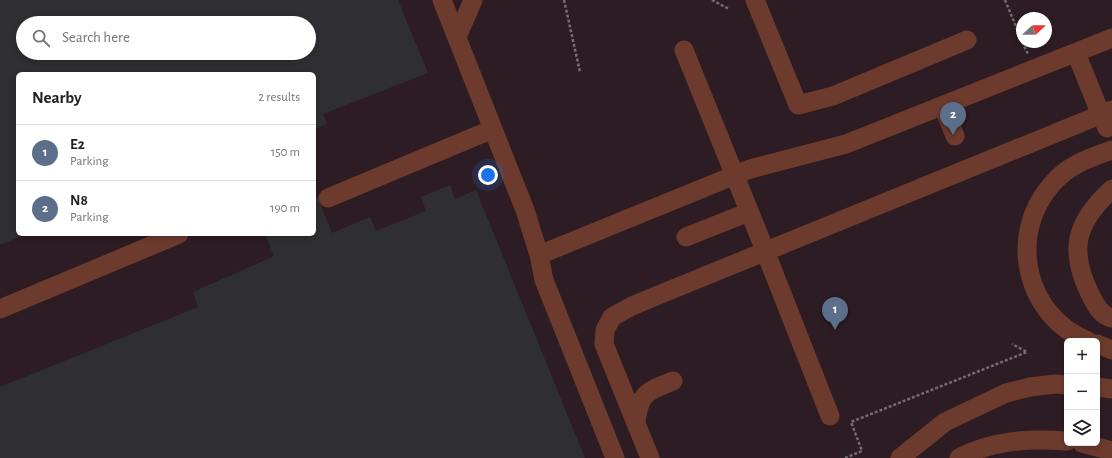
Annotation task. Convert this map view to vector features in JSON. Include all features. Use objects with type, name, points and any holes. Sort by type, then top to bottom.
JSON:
[{"type":"street","points":[[442,0],[525,210],[539,255],[544,280],[615,458]]},
{"type":"street","points":[[457,37],[473,0]]},
{"type":"street","points":[[755,0],[798,105],[833,96],[967,40]]},
{"type":"street","points":[[539,255],[750,170],[846,144],[1112,38]]},
{"type":"street","points":[[684,50],[830,416]]},
{"type":"street","points":[[650,458],[604,344],[605,330],[612,317],[632,306],[912,191],[1107,121],[1076,53]]},
{"type":"street","points":[[943,106],[955,136]]},
{"type":"street","points":[[328,198],[494,129]]},
{"type":"street","points":[[1079,338],[1054,319],[1037,295],[1028,268],[1028,237],[1035,210],[1042,196],[1052,184],[1074,165],[1112,150]]},
{"type":"street","points":[[1112,189],[1094,206],[1079,235],[1077,245],[1081,273],[1087,289],[1101,313],[1112,318]]},
{"type":"street","points":[[686,238],[749,212]]},
{"type":"street","points":[[0,309],[174,236]]},
{"type":"street","points":[[1100,345],[1112,350]]},
{"type":"street","points":[[636,421],[637,410],[642,398],[650,390],[673,381]]},
{"type":"street","points":[[900,458],[945,422],[1006,394],[1030,387],[1055,384],[1064,385]]},
{"type":"street","points":[[1100,387],[1112,389]]},
{"type":"street","points":[[959,458],[988,446],[1012,441],[1045,439],[1064,441]]},
{"type":"street","points":[[1093,446],[1112,451]]},
{"type":"path","points":[[564,0],[580,72]]},
{"type":"path","points":[[712,0],[729,9]]},
{"type":"path","points":[[1005,0],[1016,27]]},
{"type":"path","points":[[845,458],[862,451],[851,422],[1027,352],[1012,344]]},
{"type":"shaded area","points":[[0,0],[1112,0],[1112,458],[0,458]]},
{"type":"building","points":[[0,0],[398,0],[428,73],[323,114],[327,124],[316,129],[316,72],[16,72],[16,236],[22,236],[0,245]]},
{"type":"building","points":[[450,185],[455,199],[476,190],[585,458],[0,458],[0,387],[198,307],[193,292],[274,256],[266,236],[316,236],[316,193],[332,233],[370,217],[376,231],[426,211],[421,197]]},
{"type":"place","name":"N8","points":[[953,135]]},
{"type":"place","name":"E2","points":[[835,330]]}]
